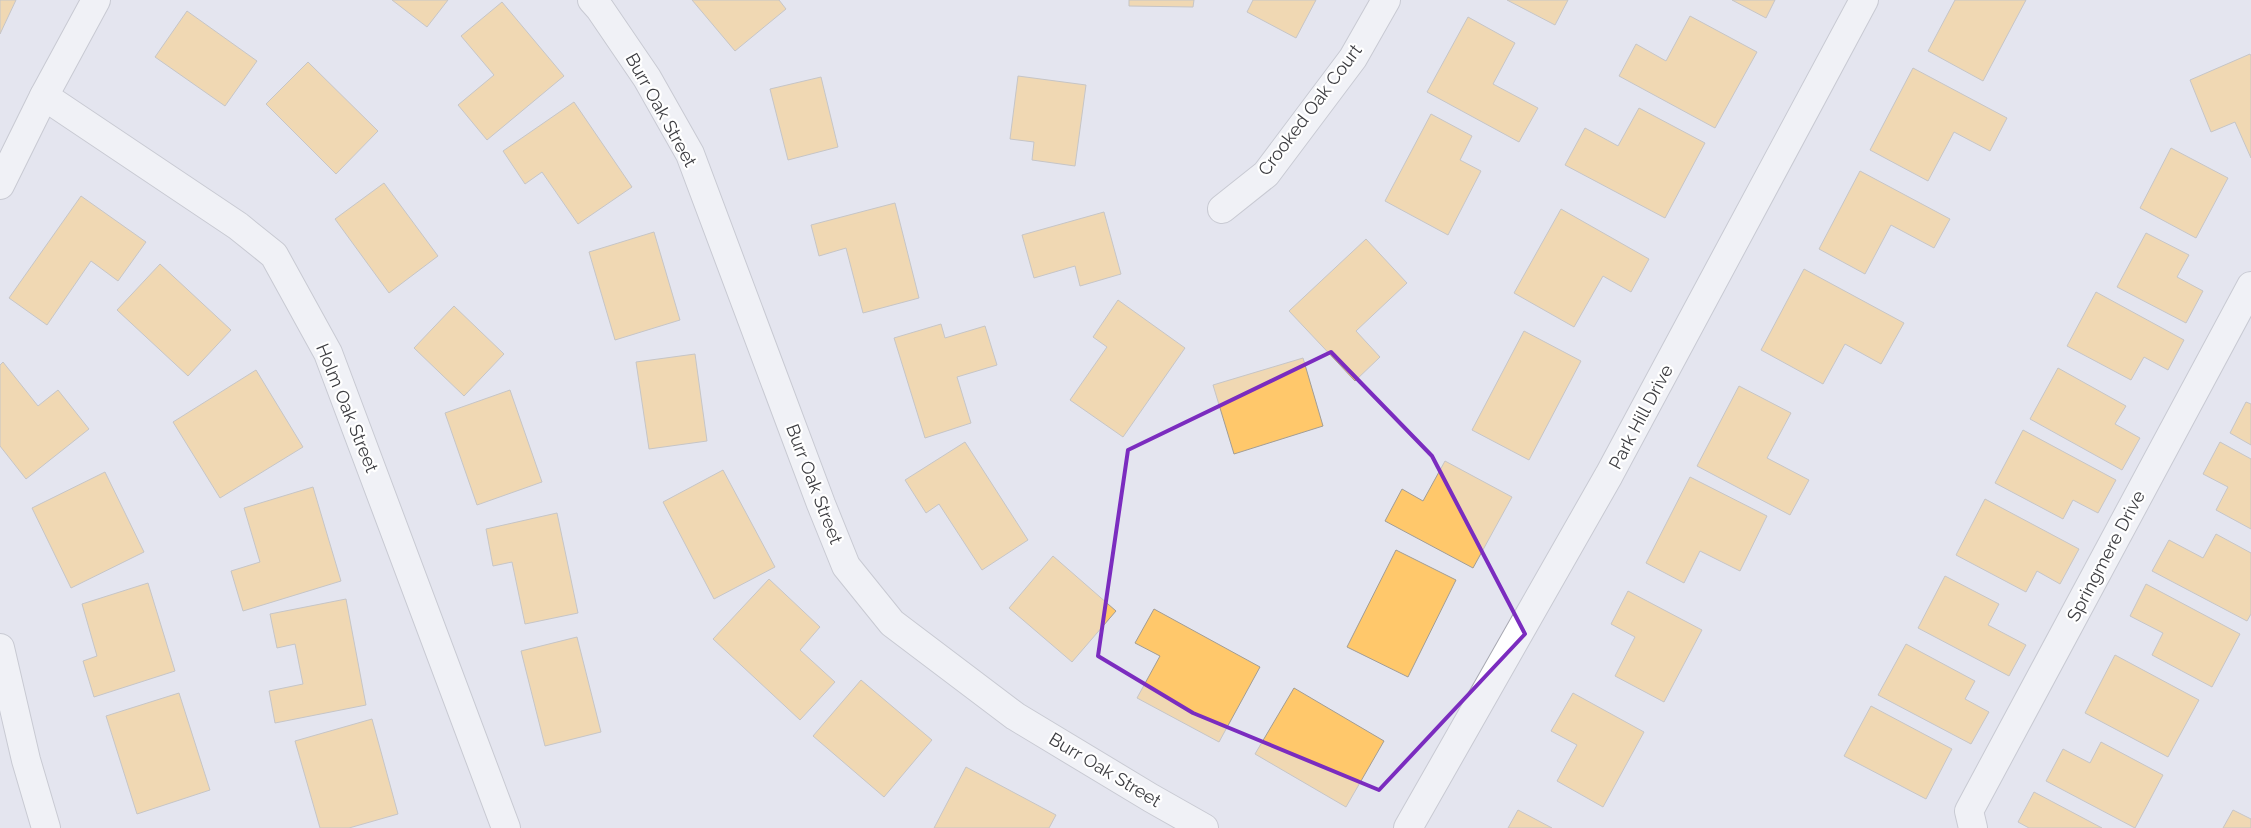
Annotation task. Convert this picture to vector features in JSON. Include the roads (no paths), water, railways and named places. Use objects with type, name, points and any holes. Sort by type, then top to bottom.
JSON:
[{"type":"street","points":[[0,185],[44,96],[96,0]]},
{"type":"street","name":"Burr Oak Street","points":[[592,0],[648,78],[690,154],[820,504],[846,566],[892,623],[1015,716],[1204,828]]},
{"type":"street","name":"Crooked Oak Court","points":[[1222,209],[1266,174],[1353,58],[1386,0]]},
{"type":"street","name":"Park Hill Drive","points":[[1408,828],[1609,475],[1864,0]]},
{"type":"street","name":"Holm Oak Street","points":[[44,96],[238,226],[274,255],[328,353],[506,828]]},
{"type":"street","name":"Springmere Drive","points":[[1973,828],[1969,811],[2251,286]]},
{"type":"street","points":[[0,648],[26,760],[46,828]]}]
